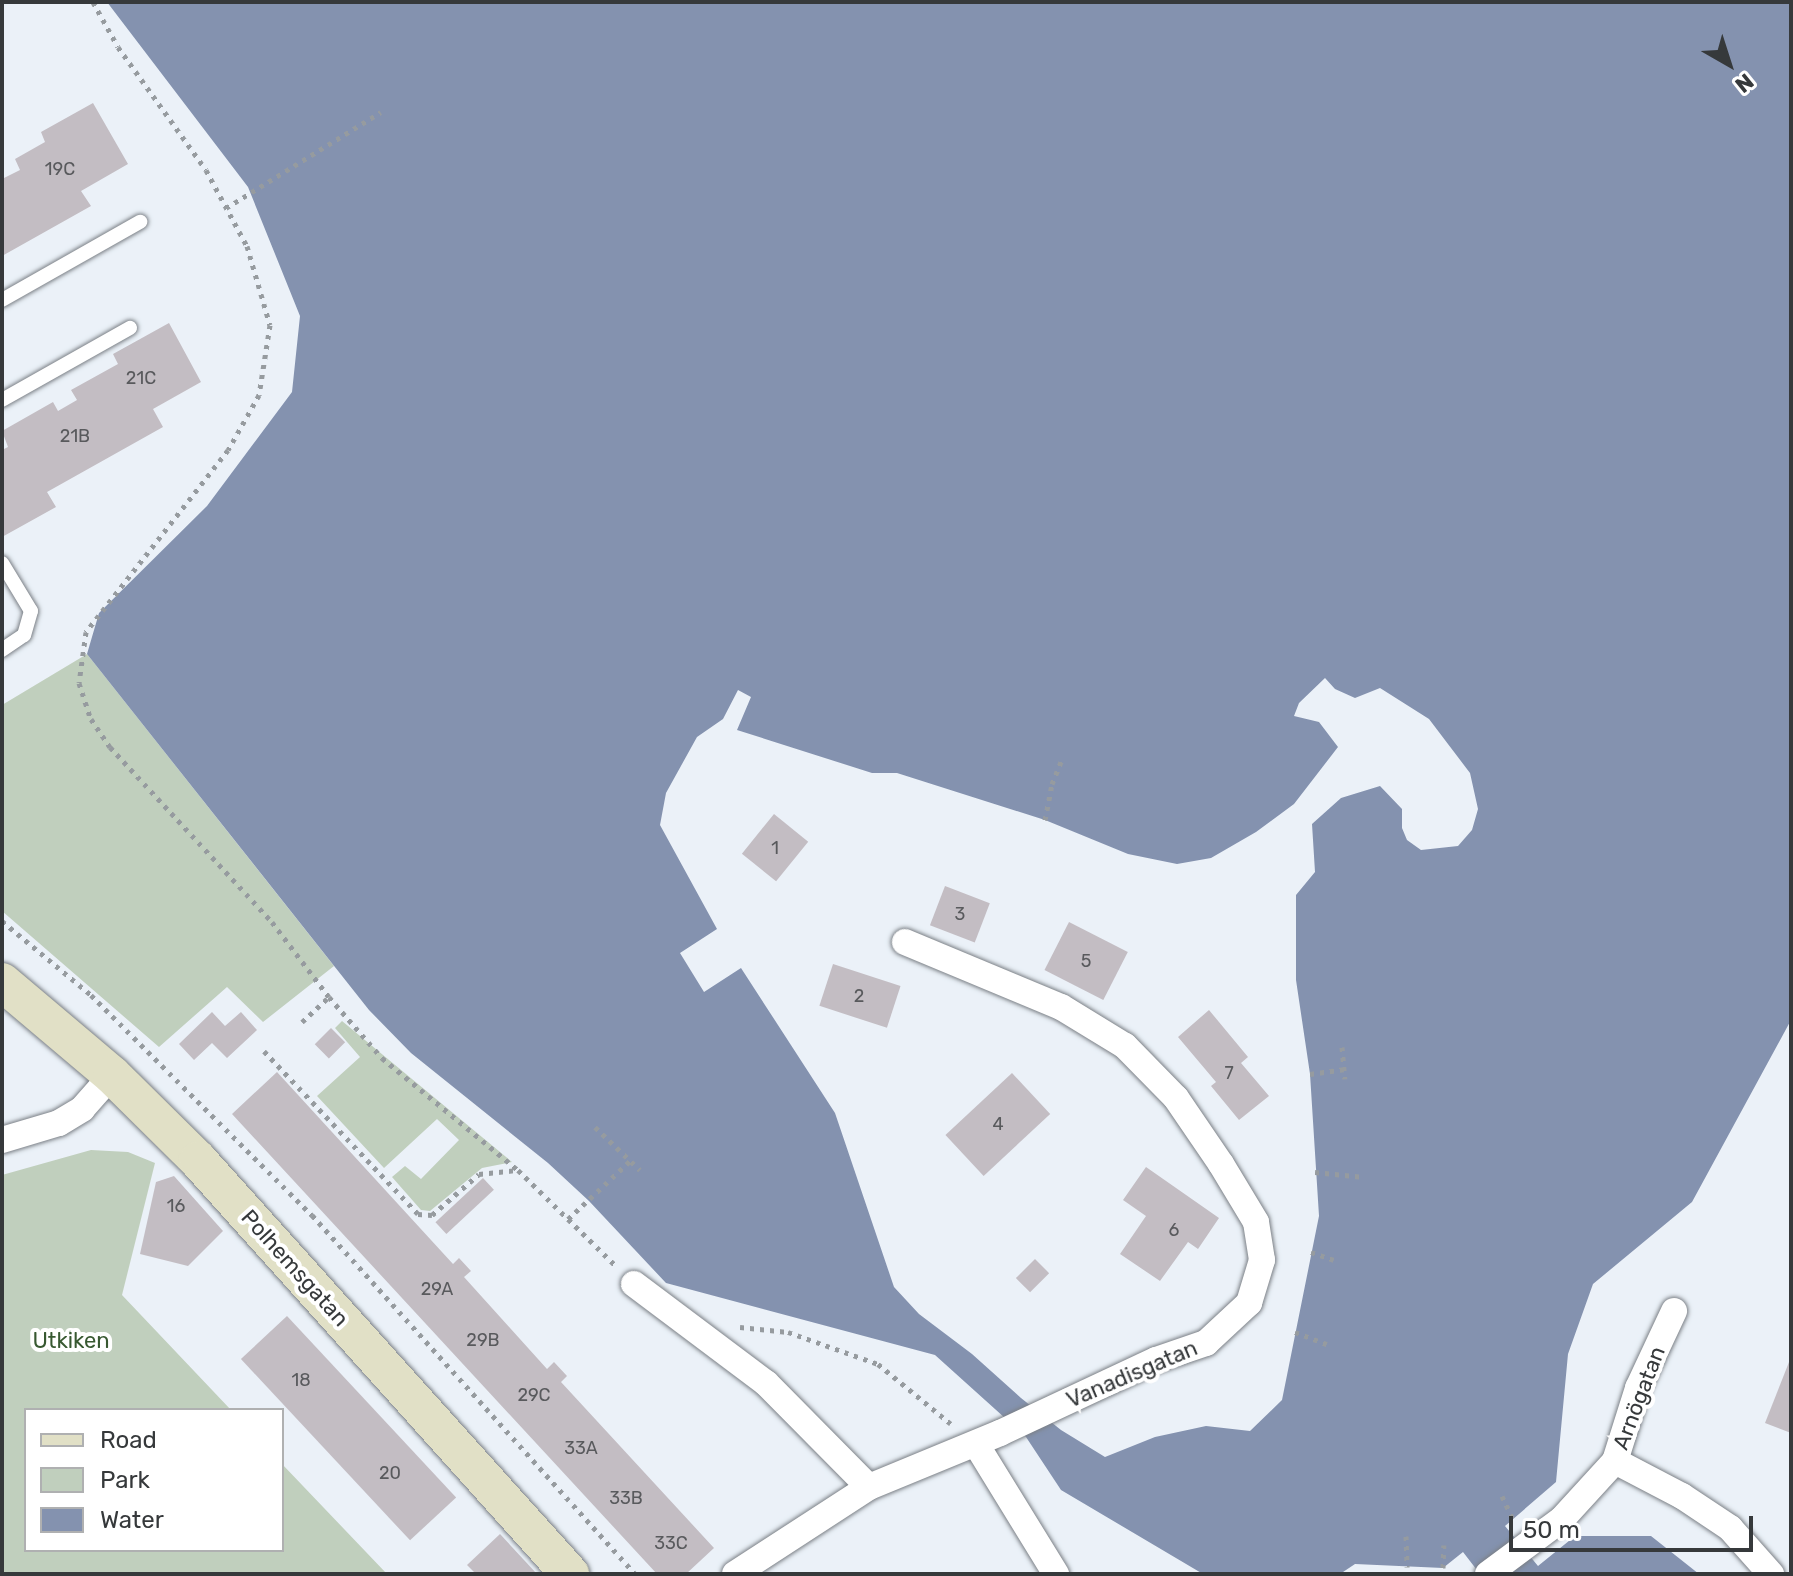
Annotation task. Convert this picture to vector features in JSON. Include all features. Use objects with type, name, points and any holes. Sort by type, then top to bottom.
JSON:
[{"type":"street","name":"Vanadisgatan","points":[[735,1574],[869,1487],[976,1444],[1156,1360],[1206,1343],[1249,1303],[1262,1260],[1256,1222],[1176,1098],[1125,1046],[1061,1007],[905,942]]},
{"type":"street","name":"Polhemsgatan","points":[[2,982],[112,1075],[198,1160],[570,1574]]},
{"type":"street","points":[[2,1140],[59,1123],[82,1109],[112,1075]]},
{"type":"street","points":[[634,1284],[766,1383],[869,1487]]},
{"type":"street","name":"Arnögatan","points":[[1488,1574],[1562,1519],[1615,1461],[1638,1388],[1674,1311]]},
{"type":"street","points":[[976,1444],[1056,1574]]},
{"type":"street","points":[[1615,1461],[1682,1496],[1730,1528],[1771,1574]]},
{"type":"lane","points":[[2,300],[140,222]]},
{"type":"lane","points":[[2,400],[130,328]]},
{"type":"lane","points":[[2,563],[31,611],[24,635],[2,650]]},
{"type":"path","points":[[93,2],[118,47],[206,170],[247,246],[270,325],[259,395],[228,450],[86,632],[79,683],[91,719],[110,747],[272,922],[329,997],[382,1058],[518,1170],[634,1284]]},
{"type":"path","points":[[226,208],[381,112]]},
{"type":"path","points":[[1045,820],[1052,784],[1063,757]]},
{"type":"path","points":[[2,921],[91,995],[312,1215],[635,1574]]},
{"type":"path","points":[[302,1022],[329,997]]},
{"type":"path","points":[[1342,1047],[1345,1079]]},
{"type":"path","points":[[264,1051],[418,1214],[432,1215],[479,1174],[518,1170]]},
{"type":"path","points":[[1310,1074],[1344,1069]]},
{"type":"path","points":[[595,1127],[640,1170]]},
{"type":"path","points":[[568,1219],[630,1161]]},
{"type":"path","points":[[1315,1172],[1364,1177]]},
{"type":"path","points":[[1311,1252],[1334,1260]]},
{"type":"path","points":[[684,1321],[788,1332],[878,1364],[976,1444]]},
{"type":"path","points":[[1295,1332],[1327,1344]]},
{"type":"path","points":[[1502,1496],[1513,1520]]},
{"type":"path","points":[[1406,1536],[1407,1567]]},
{"type":"path","points":[[1443,1568],[1444,1545]]},
{"type":"green space","points":[[87,654],[334,966],[263,1022],[227,987],[159,1047],[2,911],[2,705]]},
{"type":"green space","points":[[342,1021],[512,1162],[482,1168],[430,1211],[421,1210],[392,1177],[405,1166],[421,1179],[459,1140],[437,1119],[384,1168],[317,1096],[360,1057],[335,1028]]},
{"type":"green space","name":"Utkiken","points":[[91,1150],[128,1152],[155,1163],[122,1295],[229,1408],[24,1408],[24,1552],[284,1552],[284,1466],[387,1574],[2,1574],[2,1175]]},
{"type":"water","points":[[107,2],[1791,2],[1791,1020],[1692,1202],[1593,1284],[1568,1354],[1556,1482],[1505,1526],[1538,1566],[1575,1536],[1651,1536],[1699,1574],[1480,1574],[1463,1552],[1443,1568],[1355,1564],[1340,1574],[1203,1574],[1061,1490],[1026,1437],[935,1355],[666,1283],[589,1201],[548,1163],[411,1053],[369,1010],[87,654],[99,613],[207,506],[292,392],[300,316],[248,187]],"holes":[[[1325,678],[1335,689],[1355,698],[1380,688],[1429,719],[1470,773],[1478,809],[1472,830],[1458,846],[1421,850],[1407,840],[1402,828],[1402,809],[1380,786],[1341,798],[1312,824],[1315,872],[1296,895],[1296,980],[1310,1074],[1319,1216],[1282,1400],[1250,1431],[1206,1426],[1155,1437],[1105,1457],[1061,1430],[1021,1398],[972,1354],[919,1314],[894,1287],[835,1113],[741,968],[704,992],[680,953],[717,929],[660,825],[666,793],[697,737],[723,719],[738,690],[751,697],[737,730],[872,773],[897,773],[1045,820],[1128,854],[1177,864],[1211,858],[1256,832],[1294,804],[1338,747],[1319,722],[1294,716],[1299,703]]]},
{"type":"building","points":[[93,103],[128,164],[81,191],[91,206],[2,256],[2,179],[20,170],[15,159],[45,142],[41,132]]},
{"type":"building","points":[[169,323],[201,382],[153,409],[163,427],[47,492],[56,507],[2,537],[2,450],[8,447],[2,431],[53,402],[58,411],[77,400],[71,390],[118,364],[113,354]]},
{"type":"building","points":[[774,814],[808,842],[776,881],[742,854]]},
{"type":"building","points":[[945,886],[990,903],[975,942],[930,925]]},
{"type":"building","points":[[1069,922],[1128,952],[1103,1000],[1044,970]]},
{"type":"building","points":[[833,964],[901,986],[887,1028],[819,1006]]},
{"type":"building","points":[[1209,1010],[1248,1057],[1241,1063],[1269,1096],[1239,1120],[1211,1086],[1216,1082],[1178,1037]]},
{"type":"building","points":[[212,1012],[225,1026],[241,1012],[257,1030],[227,1058],[212,1043],[194,1060],[179,1044]]},
{"type":"building","points":[[331,1028],[345,1042],[329,1058],[315,1044]]},
{"type":"building","points":[[277,1072],[453,1264],[459,1258],[471,1271],[464,1277],[547,1369],[554,1362],[567,1376],[561,1382],[714,1548],[686,1574],[657,1574],[232,1114]]},
{"type":"building","points":[[1012,1073],[1050,1114],[984,1176],[945,1135]]},
{"type":"building","points":[[1146,1167],[1219,1218],[1198,1249],[1188,1242],[1160,1281],[1120,1254],[1146,1216],[1123,1200]]},
{"type":"building","points":[[174,1176],[223,1231],[188,1266],[140,1254],[156,1182]]},
{"type":"building","points":[[483,1178],[494,1190],[446,1234],[435,1222]]},
{"type":"building","points":[[1035,1259],[1049,1273],[1030,1292],[1016,1278]]},
{"type":"building","points":[[287,1316],[456,1497],[410,1540],[241,1359]]},
{"type":"building","points":[[1791,1357],[1791,1433],[1765,1423]]},
{"type":"building","points":[[500,1534],[537,1574],[476,1574],[467,1565]]}]
